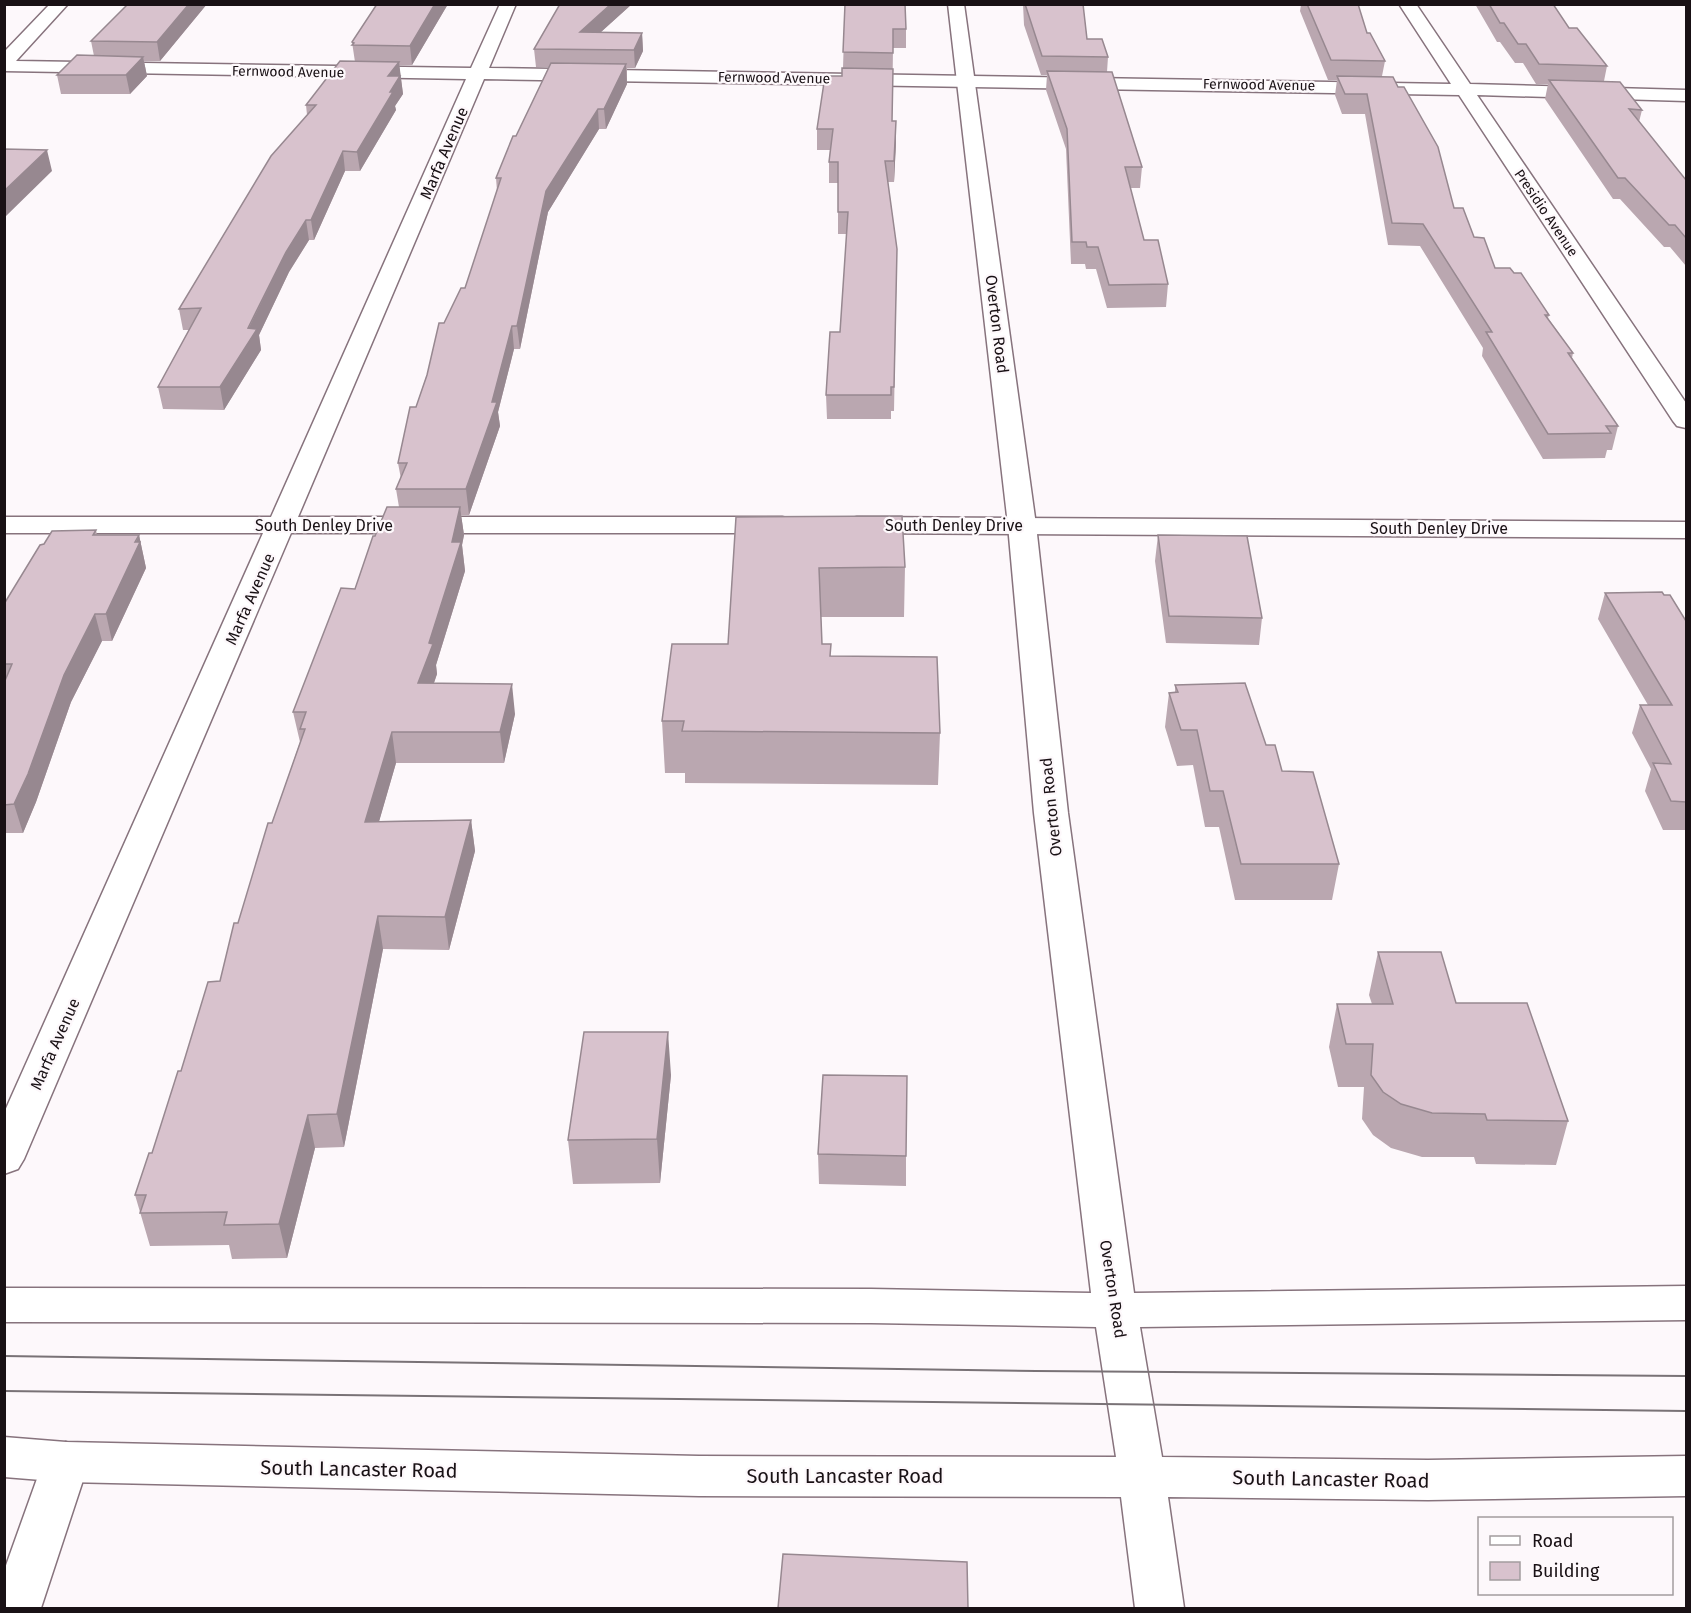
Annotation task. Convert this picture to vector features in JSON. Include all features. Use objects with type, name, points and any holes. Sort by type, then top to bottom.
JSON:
[{"type":"street","points":[[4,64],[60,4]]},
{"type":"street","name":"Marfa Avenue","points":[[4,1159],[283,525],[508,4]]},
{"type":"street","name":"Overton Road","points":[[956,4],[1022,525],[1052,825],[1115,1310],[1142,1477],[1159,1608]]},
{"type":"street","name":"Presidio Avenue","points":[[1407,4],[1686,421]]},
{"type":"street","name":"Fernwood Avenue","points":[[4,64],[478,75],[965,80],[1686,95]]},
{"type":"street","name":"South Denley Drive","points":[[4,525],[1022,525],[1686,530]]},
{"type":"street","points":[[4,1305],[838,1305],[1115,1310],[1686,1303]]},
{"type":"street","name":"South Lancaster Road","points":[[4,1458],[66,1462],[699,1476],[1428,1480],[1686,1476]]},
{"type":"street","points":[[16,1608],[66,1462]]},
{"type":"building","points":[[128,4],[189,4],[157,42],[91,41]]},
{"type":"building","points":[[377,4],[435,4],[410,46],[352,45]]},
{"type":"building","points":[[560,4],[611,4],[580,32],[642,33],[634,50],[534,49]]},
{"type":"building","points":[[845,4],[905,4],[906,29],[893,29],[893,53],[843,52]]},
{"type":"building","points":[[1025,4],[1083,4],[1087,39],[1102,39],[1108,57],[1042,56]]},
{"type":"building","points":[[1307,4],[1358,4],[1367,33],[1370,33],[1385,61],[1331,60]]},
{"type":"building","points":[[1489,4],[1553,4],[1569,28],[1577,28],[1607,66],[1539,64],[1526,44],[1518,44],[1504,23],[1500,23]]},
{"type":"building","points":[[77,55],[143,57],[126,75],[57,75]]},
{"type":"building","points":[[340,61],[399,62],[388,76],[400,76],[357,152],[343,151],[311,220],[306,220],[286,252],[248,328],[257,329],[220,387],[158,387],[201,308],[179,309],[271,156],[316,105],[306,105]]},
{"type":"building","points":[[551,63],[626,64],[604,109],[598,109],[546,191],[517,326],[512,326],[492,402],[497,402],[466,489],[396,489],[407,463],[398,463],[410,407],[416,407],[427,375],[439,323],[444,323],[461,288],[465,288],[501,178],[496,178],[513,136],[516,136]]},
{"type":"building","points":[[842,68],[893,69],[892,121],[896,121],[894,161],[885,161],[897,249],[894,387],[891,387],[891,395],[826,395],[830,332],[840,332],[848,212],[838,212],[838,162],[829,162],[833,129],[817,129],[825,76],[842,76]]},
{"type":"building","points":[[1047,71],[1112,72],[1142,167],[1125,167],[1144,240],[1158,240],[1168,284],[1109,285],[1098,247],[1087,247],[1086,242],[1072,242],[1067,129]]},
{"type":"building","points":[[1337,76],[1393,77],[1398,87],[1404,87],[1438,147],[1454,208],[1463,208],[1474,237],[1484,238],[1495,268],[1510,268],[1514,273],[1521,273],[1549,315],[1545,315],[1573,353],[1568,353],[1618,426],[1606,426],[1611,433],[1548,434],[1486,332],[1492,332],[1423,224],[1392,223],[1367,94],[1345,94]]},
{"type":"building","points":[[1549,80],[1620,82],[1642,110],[1629,109],[1686,180],[1686,238],[1675,225],[1669,225],[1625,178],[1618,178]]},
{"type":"building","points":[[4,149],[47,150],[4,191]]},
{"type":"building","points":[[387,507],[460,507],[452,542],[461,542],[429,643],[433,644],[418,683],[512,684],[500,732],[392,732],[365,822],[471,820],[445,917],[378,916],[337,1114],[308,1115],[279,1224],[224,1225],[227,1212],[140,1213],[146,1195],[135,1195],[149,1153],[152,1153],[178,1071],[181,1071],[208,982],[220,981],[234,923],[238,923],[268,823],[272,823],[305,729],[300,729],[306,712],[293,712],[341,588],[355,589],[373,536],[375,536]]},
{"type":"building","points":[[902,516],[905,567],[819,568],[822,644],[831,644],[830,656],[937,657],[940,733],[682,731],[684,721],[662,721],[672,644],[728,644],[736,517]]},
{"type":"building","points":[[96,530],[93,535],[139,535],[135,542],[140,542],[106,614],[95,614],[64,675],[28,774],[14,804],[4,805],[4,683],[12,664],[4,664],[4,604],[40,545],[44,544],[52,531]]},
{"type":"building","points":[[1158,535],[1247,536],[1262,618],[1169,616]]},
{"type":"building","points":[[1662,592],[1664,595],[1670,595],[1686,621],[1686,802],[1671,801],[1653,763],[1671,764],[1640,705],[1672,705],[1605,593]]},
{"type":"building","points":[[1245,683],[1266,745],[1275,745],[1282,771],[1313,772],[1339,864],[1241,864],[1223,791],[1210,791],[1197,730],[1181,730],[1169,693],[1178,692],[1175,685]]},
{"type":"building","points":[[1378,952],[1441,952],[1456,1003],[1527,1003],[1568,1121],[1487,1120],[1485,1114],[1432,1113],[1401,1104],[1383,1092],[1371,1075],[1373,1044],[1346,1044],[1337,1004],[1393,1004]]},
{"type":"building","points":[[584,1032],[668,1032],[657,1139],[568,1140]]},
{"type":"building","points":[[823,1075],[907,1076],[906,1156],[818,1154]]},
{"type":"building","points":[[783,1554],[967,1562],[968,1608],[778,1608]]},
{"type":"tram line","points":[[4,1356],[1036,1371],[1686,1376]]},
{"type":"tram line","points":[[4,1391],[1686,1411]]}]
